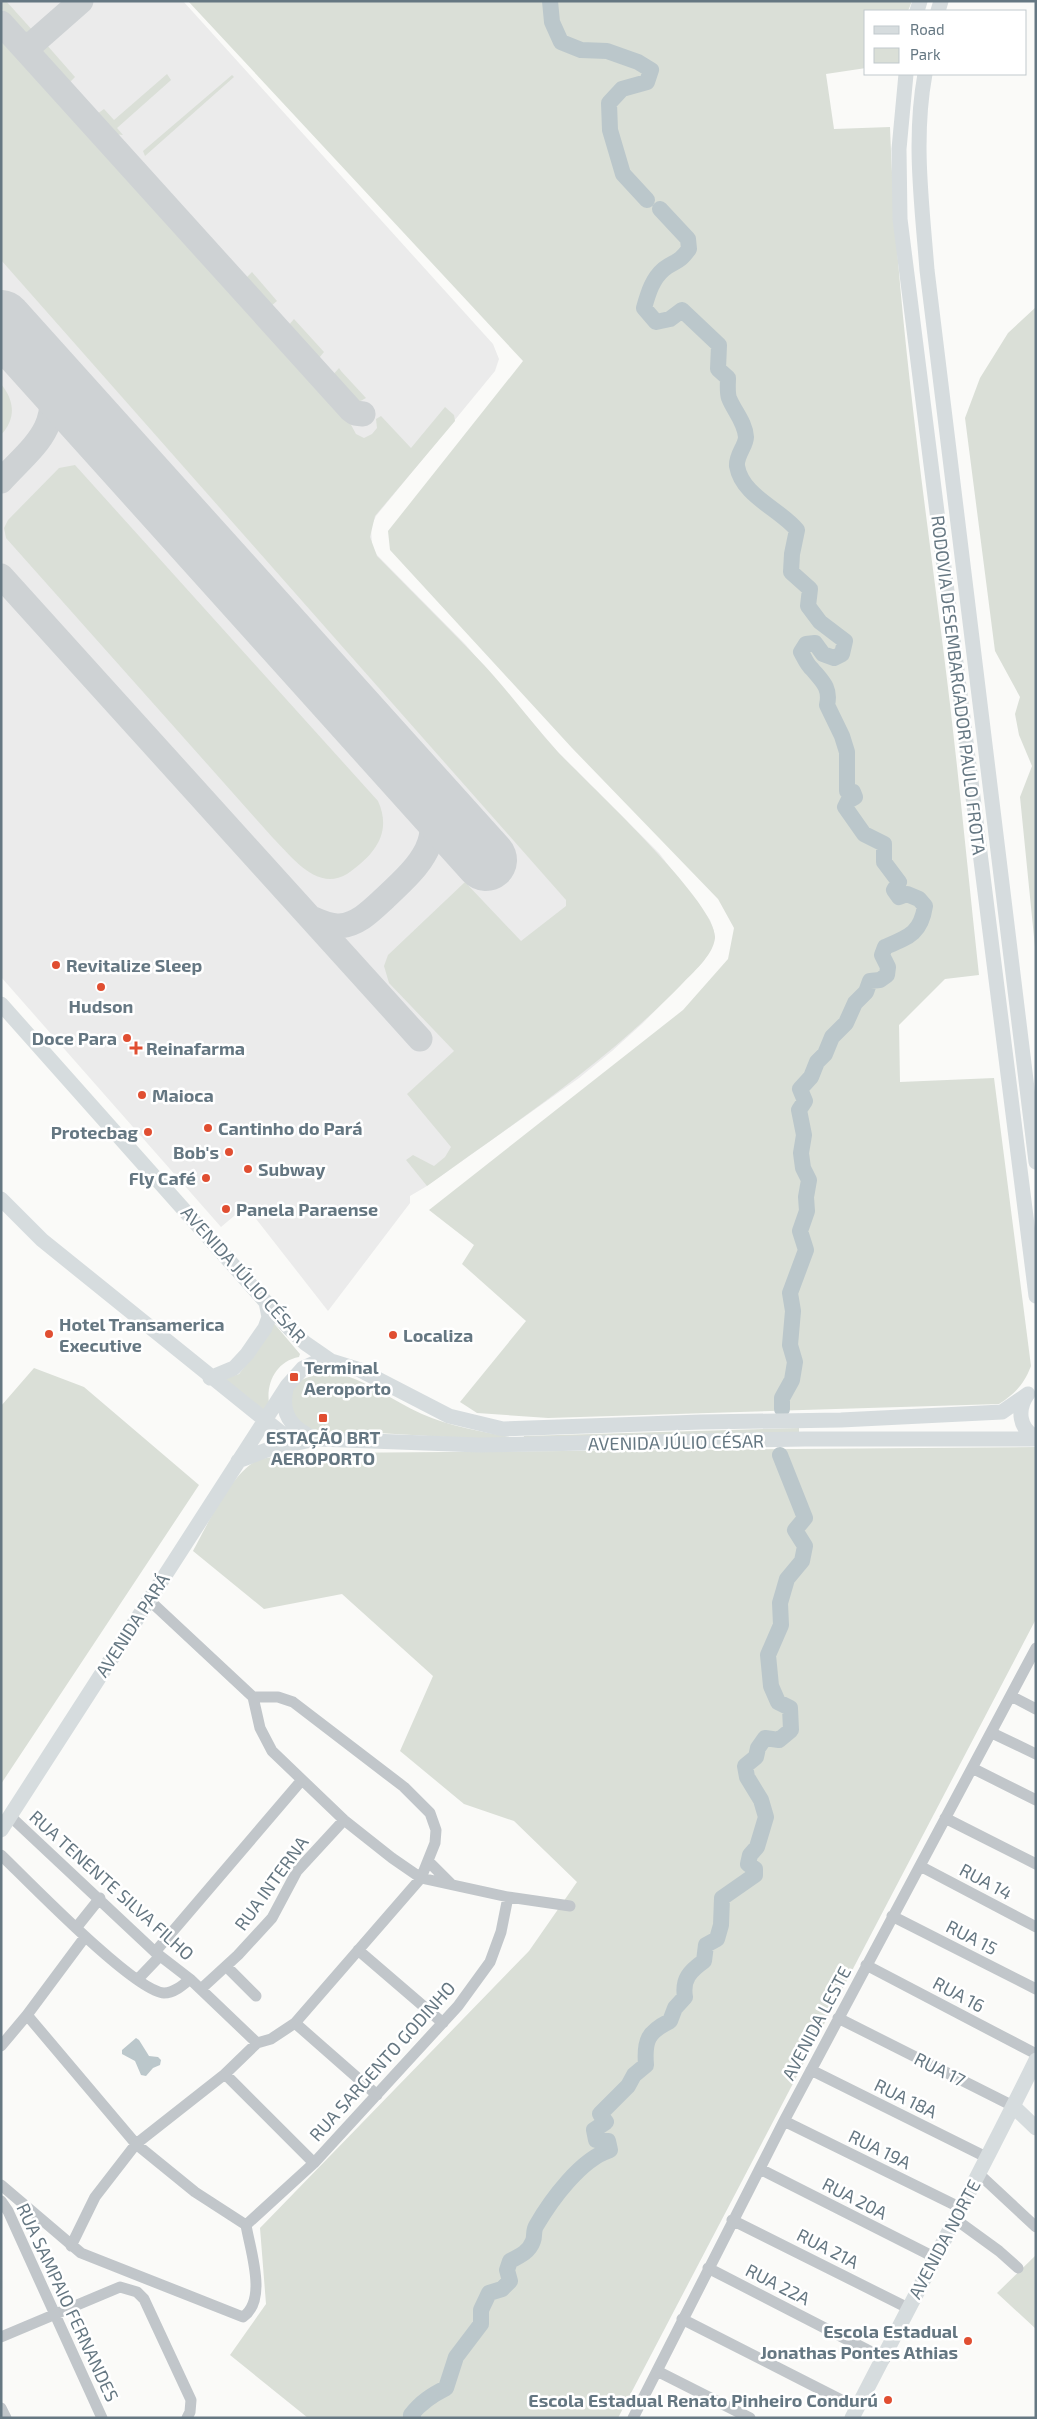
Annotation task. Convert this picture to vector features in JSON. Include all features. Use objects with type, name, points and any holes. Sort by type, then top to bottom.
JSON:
[{"type":"street","name":"RODOVIA DESEMBARGADOR PAULO FROTA","points":[[906,75],[899,149],[900,219],[1036,1296]]},
{"type":"street","name":"RODOVIA DESEMBARGADOR PAULO FROTA","points":[[925,75],[918,160],[927,270],[1036,1162]]},
{"type":"street","name":"AVENIDA JÚLIO CÉSAR","points":[[1,1004],[266,1302],[305,1343],[331,1360],[360,1370],[449,1416],[503,1430],[691,1422],[841,1420],[1002,1412],[1033,1389]]},
{"type":"street","points":[[1,1199],[42,1240],[210,1378],[295,1444]]},
{"type":"street","points":[[210,1378],[234,1368],[247,1354],[265,1328],[269,1317],[266,1302]]},
{"type":"street","name":"AVENIDA JÚLIO CÉSAR","points":[[264,1420],[287,1386],[303,1368],[331,1360]]},
{"type":"street","name":"AVENIDA JÚLIO CÉSAR","points":[[287,1386],[284,1399],[285,1414],[302,1433],[317,1439]]},
{"type":"street","points":[[1033,1389],[1021,1408],[1020,1416],[1026,1430],[1036,1438]]},
{"type":"street","name":"AVENIDA PARÁ","points":[[1,1830],[264,1420]]},
{"type":"street","name":"AVENIDA JÚLIO CÉSAR","points":[[238,1461],[259,1452],[317,1439],[480,1445],[805,1439],[1036,1438]]},
{"type":"street","points":[[148,1599],[253,1697],[256,1715],[265,1740],[272,1751],[301,1781],[344,1820],[421,1878],[508,1897],[570,1906]]},
{"type":"street","name":"AVENIDA LESTE","points":[[633,2418],[732,2220],[1036,1648]]},
{"type":"street","points":[[1011,1696],[1036,1709]]},
{"type":"street","points":[[71,2246],[95,2197],[136,2144],[225,2074],[257,2043],[271,2039],[295,2023],[421,1878],[435,1843],[434,1821],[430,1813],[410,1794],[293,1702],[278,1697],[253,1697]]},
{"type":"street","points":[[992,1733],[1036,1754]]},
{"type":"street","points":[[972,1768],[1036,1800]]},
{"type":"street","points":[[138,1979],[301,1781]]},
{"type":"street","name":"RUA TENENTE SILVA FILHO","points":[[10,1816],[158,1954],[201,1989],[257,2043]]},
{"type":"street","points":[[945,1818],[1036,1864]]},
{"type":"street","name":"RUA INTERNA","points":[[201,1989],[272,1918],[297,1871],[344,1820]]},
{"type":"street","name":"RUA TENENTE SILVA FILHO","points":[[1,1855],[85,1937],[138,1979],[159,1992],[166,1993],[178,1988],[190,1979]]},
{"type":"street","points":[[428,1861],[452,1884]]},
{"type":"street","name":"RUA 14","points":[[920,1866],[1036,1927]]},
{"type":"street","name":"RUA SARGENTO GODINHO","points":[[246,2225],[314,2163],[443,2023],[490,1962],[501,1932],[508,1897]]},
{"type":"street","points":[[76,1928],[100,1898]]},
{"type":"street","name":"RUA 15","points":[[892,1916],[1036,1989]]},
{"type":"street","points":[[1,2046],[28,2015],[85,1937]]},
{"type":"street","points":[[358,1950],[443,2023]]},
{"type":"street","name":"RUA 16","points":[[866,1965],[1036,2054]]},
{"type":"street","points":[[226,1966],[256,1996]]},
{"type":"street","points":[[1,2185],[71,2246],[91,2258],[243,2317],[252,2308],[256,2292],[246,2225],[196,2192],[136,2144],[28,2015]]},
{"type":"street","name":"RUA 17","points":[[838,2018],[1013,2106],[1036,2128]]},
{"type":"street","points":[[295,2023],[377,2095]]},
{"type":"street","name":"AVENIDA NORTE","points":[[855,2413],[885,2358],[908,2308],[979,2174],[1036,2060]]},
{"type":"street","name":"RUA 18A","points":[[811,2070],[986,2157]]},
{"type":"street","points":[[225,2074],[314,2163]]},
{"type":"street","name":"RUA 19A","points":[[784,2121],[958,2214],[1018,2268]]},
{"type":"street","name":"RUA 20A","points":[[760,2169],[934,2257]]},
{"type":"street","points":[[979,2174],[1036,2227]]},
{"type":"street","name":"RUA SAMPAIO FERNANDES","points":[[1,2201],[8,2211],[56,2313],[102,2418]]},
{"type":"street","name":"RUA 21A","points":[[732,2220],[908,2308]]},
{"type":"street","name":"RUA 22A","points":[[708,2268],[885,2358]]},
{"type":"street","points":[[1,2337],[120,2287],[137,2292],[144,2299],[190,2400],[187,2418]]},
{"type":"street","points":[[682,2319],[855,2413]]},
{"type":"street","points":[[657,2371],[750,2418]]},
{"type":"street","points":[[1,2408],[6,2418]]},
{"type":"shaded area","points":[[1,1],[183,1],[493,344],[499,359],[495,371],[376,516],[371,527],[372,545],[377,555],[465,644],[558,752],[659,853],[710,920],[714,932],[715,938],[711,950],[702,963],[643,1023],[612,1051],[579,1078],[427,1186],[410,1196],[410,1203],[328,1311],[246,1206],[221,1227],[1,977]]},
{"type":"shaded area","points":[[136,2038],[149,2056],[158,2057],[161,2060],[160,2065],[153,2068],[146,2076],[141,2075],[135,2061],[122,2054],[122,2050]]},
{"type":"green space","points":[[1,1],[6,1],[34,32],[26,36],[1,8]]},
{"type":"green space","points":[[188,1],[912,1],[908,10],[864,10],[864,68],[826,74],[834,129],[890,127],[898,257],[910,387],[953,729],[979,975],[945,979],[899,1025],[900,1082],[994,1078],[1031,1366],[1019,1388],[999,1404],[548,1418],[477,1413],[460,1402],[526,1321],[462,1264],[474,1245],[429,1210],[683,1010],[728,959],[734,928],[718,899],[572,748],[390,550],[388,531],[523,361]]},
{"type":"green space","points":[[1,37],[350,423],[356,434],[364,438],[372,434],[377,428],[376,419],[381,416],[411,448],[445,407],[454,415],[455,421],[375,516],[370,537],[377,556],[484,665],[557,751],[674,871],[696,898],[710,921],[715,938],[706,958],[651,1014],[590,1067],[427,1186],[406,1160],[413,1155],[434,1166],[445,1157],[451,1147],[407,1094],[454,1051],[389,983],[384,966],[388,955],[465,882],[521,941],[566,906],[566,900],[1,260]]},
{"type":"green space","points":[[46,44],[75,77],[69,83],[40,51]]},
{"type":"green space","points":[[167,74],[171,80],[117,128],[123,135],[114,134],[97,114],[104,109],[114,120]]},
{"type":"green space","points":[[232,75],[234,77],[145,156],[143,151]]},
{"type":"green space","points":[[252,272],[277,301],[271,306],[247,282],[246,278]]},
{"type":"green space","points":[[1036,307],[1036,957],[1020,797],[1032,766],[1019,735],[1015,714],[1020,697],[995,651],[965,418],[980,378],[1008,333]]},
{"type":"green space","points":[[294,319],[324,352],[319,358],[288,326]]},
{"type":"green space","points":[[339,368],[366,398],[357,403],[332,376]]},
{"type":"green space","points":[[1,384],[9,397],[12,410],[9,423],[1,435]]},
{"type":"green space","points":[[75,465],[378,801],[382,813],[382,834],[378,843],[365,860],[347,874],[325,879],[315,876],[288,854],[6,538],[4,528],[8,520],[59,468]]},
{"type":"green space","points":[[272,1321],[300,1354],[299,1357],[291,1359],[279,1368],[271,1380],[269,1403],[261,1413],[220,1380],[239,1374],[268,1335]]},
{"type":"green space","points":[[34,1368],[84,1387],[199,1485],[1,1784],[1,1406]]},
{"type":"green space","points":[[332,1372],[367,1385],[433,1419],[468,1429],[515,1438],[516,1441],[378,1433],[315,1433],[293,1418],[290,1403],[291,1391],[294,1386],[305,1378]]},
{"type":"green space","points":[[799,1428],[799,1435],[523,1441],[524,1436]]},
{"type":"green space","points":[[1036,1447],[1036,1619],[618,2418],[308,2418],[230,2355],[266,2304],[260,2228],[529,1951],[577,1882],[514,1821],[464,1804],[400,1751],[433,1676],[342,1594],[264,1609],[193,1551],[213,1513],[241,1473],[251,1464],[261,1459],[319,1453]]},
{"type":"green space","points":[[1036,2255],[1036,2329],[997,2293]]},
{"type":"waterway","points":[[550,1],[552,22],[561,42],[581,50],[607,51],[638,62],[651,70],[647,82],[622,89],[609,103],[610,130],[623,174],[647,200]]},
{"type":"waterway","points":[[660,209],[688,239],[689,249],[682,257],[656,277],[644,308],[656,322],[670,319],[682,310],[719,345],[718,369],[728,378],[729,398],[742,421],[746,437],[737,462],[740,477],[754,494],[790,522],[797,530],[792,554],[791,572],[810,589],[808,606],[820,622],[845,641],[842,654],[834,658],[823,654],[815,643],[806,644],[801,652],[827,689],[827,705],[842,736],[847,752],[847,791],[853,792],[855,797],[848,801],[845,807],[864,834],[884,844],[884,862],[899,882],[894,890],[899,897],[907,894],[919,899],[925,906],[917,928],[907,937],[885,947],[882,955],[888,967],[887,975],[880,980],[870,981],[866,992],[855,1003],[846,1023],[832,1037],[825,1054],[817,1062],[811,1077],[800,1089],[805,1101],[799,1110],[804,1135],[801,1153],[803,1168],[809,1180],[806,1197],[807,1211],[800,1231],[806,1250],[790,1293],[793,1311],[790,1345],[795,1362],[792,1380],[782,1398],[782,1409]]},
{"type":"waterway","points":[[413,2418],[411,2415],[415,2410],[431,2396],[446,2388],[456,2357],[481,2324],[481,2310],[489,2293],[502,2289],[510,2281],[507,2270],[510,2261],[527,2251],[534,2239],[535,2228],[558,2193],[588,2162],[610,2150],[608,2141],[596,2140],[594,2130],[606,2122],[600,2114],[628,2086],[634,2075],[646,2065],[646,2049],[649,2038],[652,2033],[670,2021],[675,2008],[685,1997],[684,1991],[688,1976],[704,1961],[706,1945],[717,1939],[721,1925],[722,1898],[755,1875],[755,1869],[748,1864],[750,1855],[757,1847],[766,1817],[761,1800],[747,1777],[745,1766],[756,1757],[758,1748],[765,1738],[779,1740],[791,1730],[790,1708],[778,1702],[771,1686],[768,1655],[781,1625],[780,1603],[787,1579],[802,1561],[805,1546],[795,1530],[805,1518],[780,1455]]},
{"type":"taxiway","points":[[19,43],[31,45],[81,1]]},
{"type":"taxiway","points":[[1,23],[351,410],[355,413],[363,414]]},
{"type":"taxiway","points":[[1,481],[34,446],[48,423],[52,409],[49,375]]},
{"type":"taxiway","points":[[1,576],[420,1039]]},
{"type":"taxiway","points":[[311,918],[333,926],[347,925],[370,912],[409,874],[419,862],[431,837],[433,823],[430,807],[423,789]]},
{"type":"runway","points":[[1,321],[486,860]]},
{"type":"place","name":"Revitalize Sleep","points":[[56,965]]},
{"type":"place","name":"Hudson","points":[[101,987]]},
{"type":"place","name":"Doce Para","points":[[127,1038]]},
{"type":"place","name":"Reinafarma","points":[[136,1048]]},
{"type":"place","name":"Maioca","points":[[142,1095]]},
{"type":"place","name":"Cantinho do Pará","points":[[208,1128]]},
{"type":"place","name":"Protecbag","points":[[148,1132]]},
{"type":"place","name":"Bob's","points":[[229,1152]]},
{"type":"place","name":"Subway","points":[[248,1169]]},
{"type":"place","name":"Fly Café","points":[[206,1178]]},
{"type":"place","name":"Panela Paraense","points":[[226,1209]]},
{"type":"place","name":"Hotel Transamerica Executive","points":[[49,1334]]},
{"type":"place","name":"Localiza","points":[[393,1335]]},
{"type":"place","name":"Terminal Aeroporto","points":[[294,1377]]},
{"type":"place","name":"ESTAÇÃO BRT AEROPORTO","points":[[323,1418]]},
{"type":"place","name":"Escola Estadual Jonathas Pontes Athias","points":[[968,2341]]},
{"type":"place","name":"Escola Estadual Renato Pinheiro Condurú","points":[[888,2400]]}]
